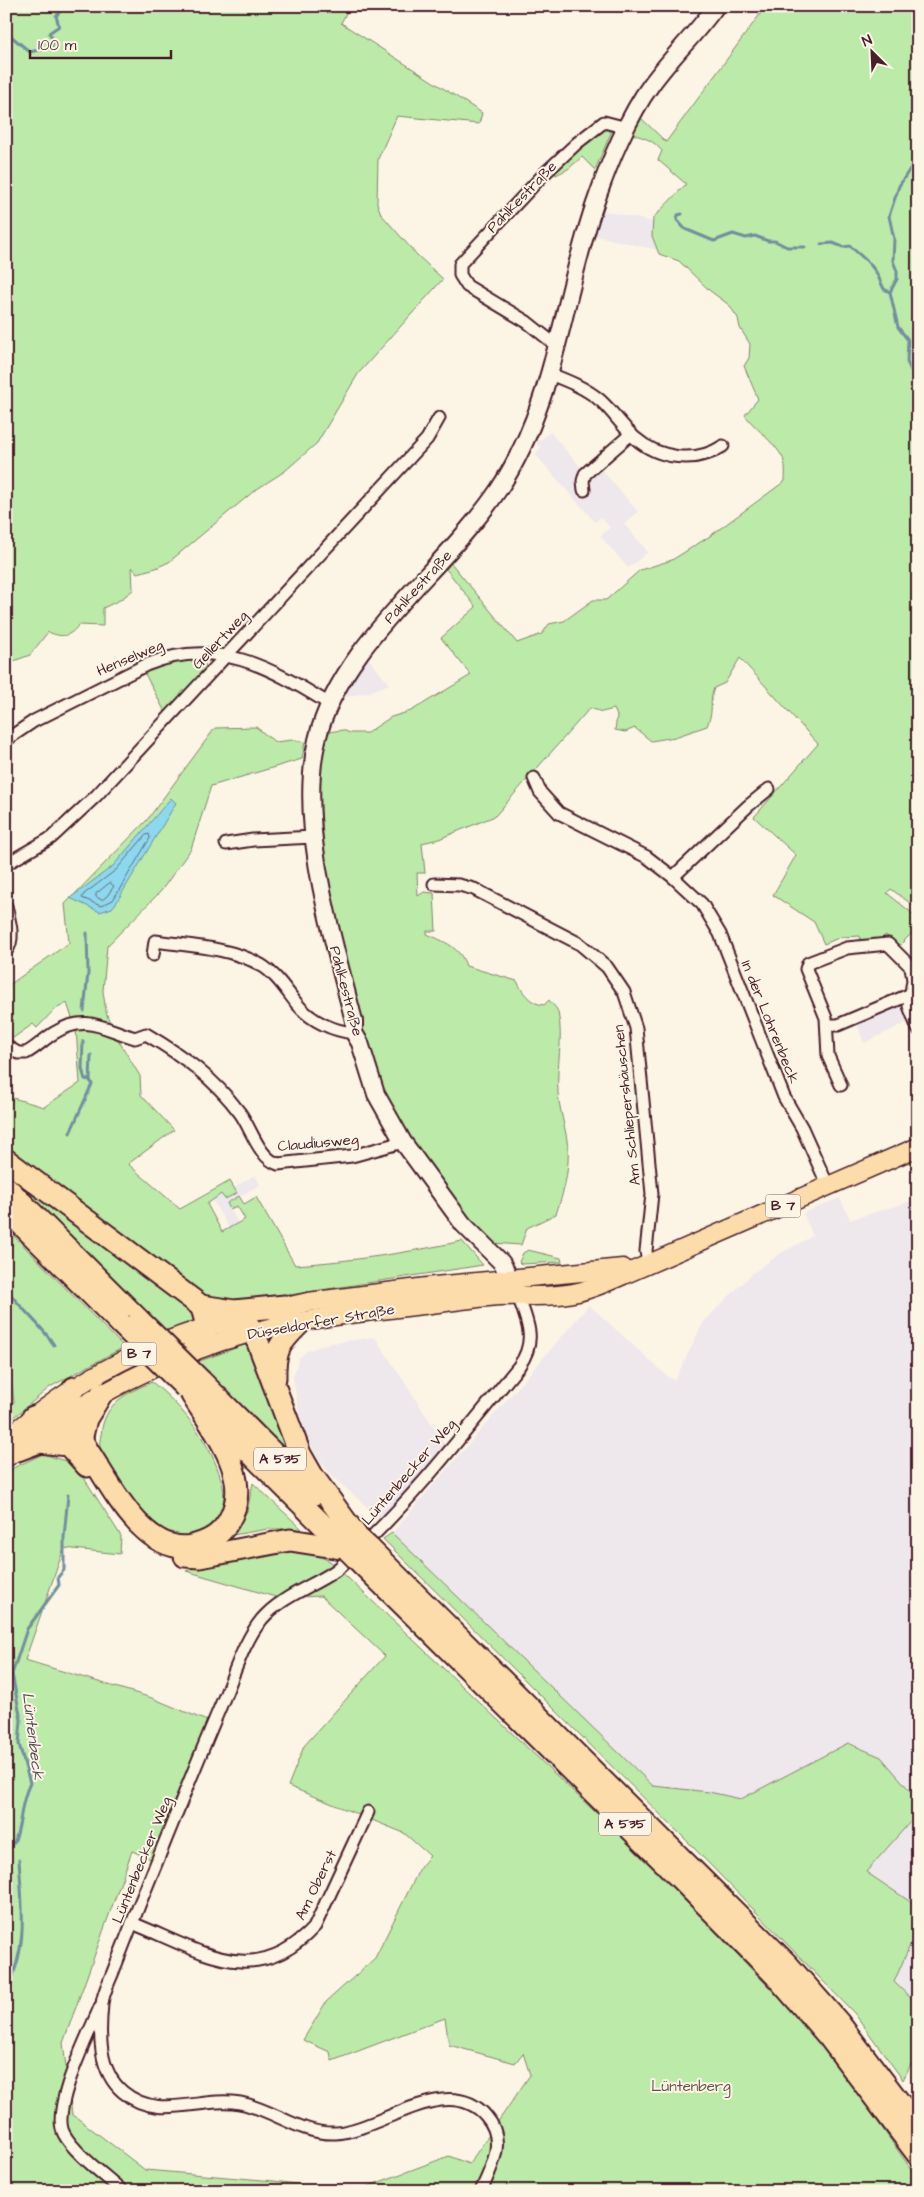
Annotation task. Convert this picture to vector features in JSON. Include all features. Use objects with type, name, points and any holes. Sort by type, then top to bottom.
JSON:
[{"type":"highway","points":[[6,1160],[201,1306],[234,1312],[285,1306]]},
{"type":"highway","name":"A 535","points":[[6,1187],[192,1388],[732,1907],[838,2023],[883,2092],[918,2155]]},
{"type":"highway","name":"A 535","points":[[6,1209],[130,1322]]},
{"type":"highway","points":[[191,1352],[205,1335],[207,1327],[201,1306]]},
{"type":"highway","points":[[234,1320],[247,1324],[254,1332],[300,1454],[358,1549]]},
{"type":"highway","points":[[275,1388],[276,1352],[280,1343],[300,1322]]},
{"type":"highway","points":[[74,1388],[62,1406],[61,1432],[75,1442],[145,1531],[166,1544],[183,1547],[202,1544],[215,1537],[226,1527],[235,1512],[238,1488],[232,1466],[192,1388]]},
{"type":"highway","points":[[75,1442],[102,1393]]},
{"type":"highway","points":[[33,1417],[51,1414],[61,1418]]},
{"type":"highway","points":[[10,1449],[39,1442],[75,1442]]},
{"type":"highway","points":[[75,1442],[90,1470],[125,1523],[142,1541],[159,1552],[200,1557],[290,1540],[358,1549]]},
{"type":"highway","name":"A 535","points":[[883,2092],[918,2126]]},
{"type":"main road","name":"Düsseldorfer Straße","points":[[10,1449],[102,1393],[156,1366],[191,1352],[254,1332],[300,1322],[473,1299],[579,1292],[918,1147]]},
{"type":"main road","name":"Düsseldorfer Straße","points":[[10,1449],[33,1417],[74,1388],[147,1351],[207,1327],[285,1306],[464,1283],[598,1272],[648,1263]]},
{"type":"street","name":"Pahlkestraße","points":[[512,1279],[491,1251],[463,1224],[403,1142],[376,1094],[360,1043],[354,1033],[354,1021],[325,909],[314,837],[313,763],[316,743],[328,703],[366,645],[475,522],[500,487],[529,433],[550,374],[590,220],[598,195],[627,128],[652,84],[700,29],[716,6]]},
{"type":"street","name":"Pahlkestraße","points":[[557,346],[527,322],[467,286],[460,275],[460,264],[544,174],[577,143],[604,122],[627,128]]},
{"type":"street","points":[[550,374],[577,385],[599,400],[631,434],[651,449],[678,457],[705,455],[723,446]]},
{"type":"street","name":"Gellertweg","points":[[6,864],[51,838],[75,816],[427,439],[439,418]]},
{"type":"street","points":[[584,490],[582,480],[585,474],[631,434]]},
{"type":"street","name":"Henselweg","points":[[6,740],[55,710],[162,658],[193,653],[225,656],[253,662],[274,670],[328,703]]},
{"type":"street","name":"In der Lohrenbeck","points":[[534,778],[540,792],[558,813],[627,845],[647,857],[674,877],[702,904],[720,934],[784,1097],[802,1128],[828,1186]]},
{"type":"street","points":[[674,877],[748,806],[770,789]]},
{"type":"street","points":[[226,844],[253,840],[314,837]]},
{"type":"street","name":"Am Schliepershäuschen","points":[[434,884],[450,884],[474,889],[580,944],[607,966],[624,992],[636,1028],[652,1194],[646,1250],[648,1263]]},
{"type":"street","points":[[6,906],[12,934],[9,948],[6,951]]},
{"type":"street","points":[[153,955],[155,941],[228,952],[248,958],[262,965],[277,978],[299,1006],[312,1018],[330,1028],[354,1033]]},
{"type":"street","points":[[841,1085],[828,1056],[827,1025],[806,969],[808,964],[847,948],[888,944],[911,967],[916,982],[909,1006],[918,1029]]},
{"type":"street","points":[[827,1025],[838,1025],[911,994]]},
{"type":"street","name":"Claudiusweg","points":[[6,1046],[18,1053],[26,1053],[62,1029],[79,1023],[99,1025],[135,1038],[146,1034],[185,1057],[214,1082],[244,1118],[268,1159],[278,1164],[360,1155],[403,1142]]},
{"type":"street","points":[[512,1279],[518,1296]]},
{"type":"street","name":"Lüntenbecker Weg","points":[[481,2191],[497,2152],[498,2141],[488,2118],[478,2108],[456,2099],[431,2102],[349,2131],[334,2133],[305,2129],[242,2103],[223,2102],[153,2107],[140,2102],[118,2087],[105,2066],[102,2052],[102,2001],[132,1923],[248,1642],[262,1619],[283,1601],[336,1570],[400,1510],[526,1358],[530,1343],[528,1325],[518,1296]]},
{"type":"street","name":"Am Oberst","points":[[132,1923],[217,1957],[232,1961],[267,1959],[286,1952],[302,1940],[315,1926],[368,1812]]},
{"type":"street","points":[[102,2001],[66,2088],[60,2112],[61,2123],[65,2137],[122,2191]]},
{"type":"shaded area","points":[[601,210],[653,222],[652,236],[657,250],[593,235]]},
{"type":"shaded area","points":[[550,432],[591,479],[602,470],[638,512],[624,524],[648,552],[628,568],[600,536],[610,528],[601,517],[595,522],[535,454],[541,448],[534,440],[535,437],[539,441]]},
{"type":"shaded area","points":[[367,657],[389,684],[369,692],[341,698]]},
{"type":"shaded area","points":[[902,1002],[910,1021],[864,1043],[857,1024]]},
{"type":"shaded area","points":[[255,1175],[260,1185],[227,1203],[239,1225],[230,1230],[212,1199],[222,1194],[225,1199],[237,1192],[234,1188]]},
{"type":"shaded area","points":[[840,1198],[850,1220],[918,1199],[918,1800],[881,1757],[848,1743],[741,1799],[709,1792],[653,1786],[392,1533],[589,1305],[668,1377],[675,1380],[703,1323],[753,1273],[781,1253],[813,1236],[803,1213]]},
{"type":"shaded area","points":[[375,1337],[446,1446],[393,1508],[380,1518],[332,1476],[316,1455],[305,1432],[297,1403],[293,1377],[299,1358],[307,1351],[326,1344]]},
{"type":"shaded area","points":[[918,1813],[918,1907],[866,1872]]},
{"type":"shaded area","points":[[918,1927],[918,2005],[894,1982]]},
{"type":"green space","points":[[6,6],[350,6],[341,23],[482,113],[479,124],[397,116],[378,159],[377,203],[381,214],[416,254],[443,279],[358,374],[317,443],[285,471],[254,491],[169,562],[137,573],[132,567],[133,590],[120,600],[103,608],[103,626],[79,625],[69,634],[62,636],[48,632],[30,655],[6,664]]},
{"type":"green space","points":[[766,6],[918,6],[918,909],[891,889],[887,893],[918,918],[918,927],[898,947],[886,935],[876,942],[861,943],[860,936],[841,937],[824,944],[814,922],[773,895],[796,855],[754,817],[818,744],[740,658],[725,683],[714,688],[711,698],[711,715],[707,726],[675,737],[651,741],[635,728],[625,732],[615,730],[617,716],[614,709],[602,712],[590,708],[495,816],[439,839],[422,843],[425,873],[417,873],[418,896],[424,892],[434,893],[436,931],[427,931],[427,934],[456,950],[466,966],[517,981],[524,993],[531,1000],[539,1004],[544,1005],[549,1000],[558,1012],[560,1022],[558,1093],[568,1153],[567,1175],[562,1195],[556,1214],[527,1228],[521,1245],[492,1243],[472,1226],[410,1141],[376,1081],[328,896],[319,789],[323,746],[327,732],[343,730],[350,733],[367,733],[391,717],[411,711],[471,675],[441,638],[476,607],[446,569],[451,563],[517,643],[542,634],[549,624],[564,621],[593,600],[606,600],[640,570],[672,560],[710,536],[785,481],[785,466],[782,456],[745,415],[758,399],[744,366],[749,358],[750,344],[740,328],[738,318],[729,305],[709,290],[679,261],[659,254],[652,236],[653,218],[686,184],[658,160],[662,151],[659,147],[648,140],[632,134],[641,118],[666,142]]},
{"type":"green space","points":[[613,128],[595,170],[582,157],[568,169],[556,175],[553,171],[599,129]]},
{"type":"green space","points":[[187,659],[203,660],[206,667],[165,712],[144,672],[163,663]]},
{"type":"green space","points":[[256,727],[275,742],[292,740],[305,742],[302,759],[211,786],[191,849],[161,891],[107,946],[103,991],[106,1012],[111,1026],[89,1019],[72,1018],[67,1003],[54,1010],[37,1028],[33,1024],[6,1043],[6,987],[69,943],[65,904],[147,820],[215,728]]},
{"type":"green space","points":[[79,1025],[114,1033],[140,1076],[141,1095],[174,1130],[128,1164],[180,1209],[230,1181],[237,1193],[225,1199],[221,1194],[207,1204],[222,1232],[245,1219],[237,1206],[230,1209],[227,1203],[239,1196],[244,1204],[256,1197],[295,1265],[379,1256],[462,1241],[483,1265],[257,1300],[211,1304],[6,1155],[6,1096],[44,1107],[80,1083],[76,1029]]},
{"type":"green space","points":[[6,1166],[193,1307],[195,1321],[165,1331],[6,1177]]},
{"type":"green space","points":[[6,1228],[124,1347],[50,1387],[6,1424],[6,1408],[14,1402],[10,1368],[6,1358]]},
{"type":"green space","points":[[528,1250],[561,1258],[562,1262],[521,1264],[519,1262],[523,1253]]},
{"type":"green space","points":[[244,1345],[254,1348],[302,1468],[197,1362]]},
{"type":"green space","points":[[152,1382],[164,1392],[196,1429],[213,1457],[219,1472],[224,1494],[221,1509],[214,1523],[203,1533],[196,1536],[172,1535],[149,1526],[139,1514],[100,1450],[103,1424],[112,1407],[133,1390]]},
{"type":"green space","points":[[43,1454],[75,1464],[121,1536],[120,1554],[64,1548],[25,1660],[152,1698],[207,1721],[153,1860],[132,1851],[63,2043],[72,2114],[145,2170],[274,2181],[350,2191],[6,2191],[6,1477],[13,1468]]},
{"type":"green space","points":[[253,1483],[302,1529],[268,1529],[233,1535],[247,1511]]},
{"type":"green space","points":[[392,1533],[653,1786],[709,1792],[741,1799],[848,1743],[881,1757],[918,1800],[918,1813],[866,1872],[918,1907],[918,1927],[894,1982],[918,2005],[918,2068],[911,2064],[903,2080],[855,2014],[690,1844],[383,1539]]},
{"type":"green space","name":"Lüntenberg","points":[[295,1546],[330,1561],[649,1863],[821,2041],[918,2179],[918,2191],[355,2191],[449,2156],[469,2164],[530,2075],[523,2053],[515,2063],[449,2045],[445,2018],[332,2061],[330,2052],[303,2040],[326,2002],[375,1958],[421,1866],[430,1856],[404,1833],[288,1786],[304,1746],[385,1656],[321,1596],[279,1598],[186,1571],[217,1559]]},
{"type":"water","points":[[171,798],[176,803],[112,908],[100,912],[70,898],[113,866]]},
{"type":"waterway","points":[[6,36],[12,37],[30,52],[52,47],[53,40],[49,33],[59,26],[56,16],[64,7],[71,9],[74,6]]},
{"type":"waterway","points":[[890,292],[897,279],[897,271],[893,261],[894,239],[889,216],[899,186],[915,161]]},
{"type":"waterway","points":[[682,214],[678,215],[677,220],[685,229],[714,241],[733,234],[746,238],[755,236],[768,241],[775,241],[787,247],[805,247]]},
{"type":"waterway","points":[[821,244],[833,243],[843,247],[850,246],[869,263],[876,272],[884,289],[890,292],[898,327],[908,340],[907,362],[918,385]]},
{"type":"waterway","name":"Lüntenbeck","points":[[84,1011],[88,973],[87,933]]},
{"type":"waterway","name":"Lüntenbeck","points":[[70,1133],[92,1084],[90,1080],[85,1079],[82,1069],[83,1041]]},
{"type":"waterway","points":[[90,1080],[91,1055]]},
{"type":"waterway","name":"Lüntenbeck","points":[[6,1288],[54,1345]]},
{"type":"waterway","name":"Lüntenbeck","points":[[14,1843],[24,1799],[30,1783],[19,1744],[21,1720],[12,1674],[27,1629],[59,1585],[58,1577],[64,1570],[64,1537],[68,1495]]},
{"type":"waterway","name":"Lüntenbeck","points":[[6,1989],[18,1959],[21,1943],[22,1910],[19,1860]]}]
